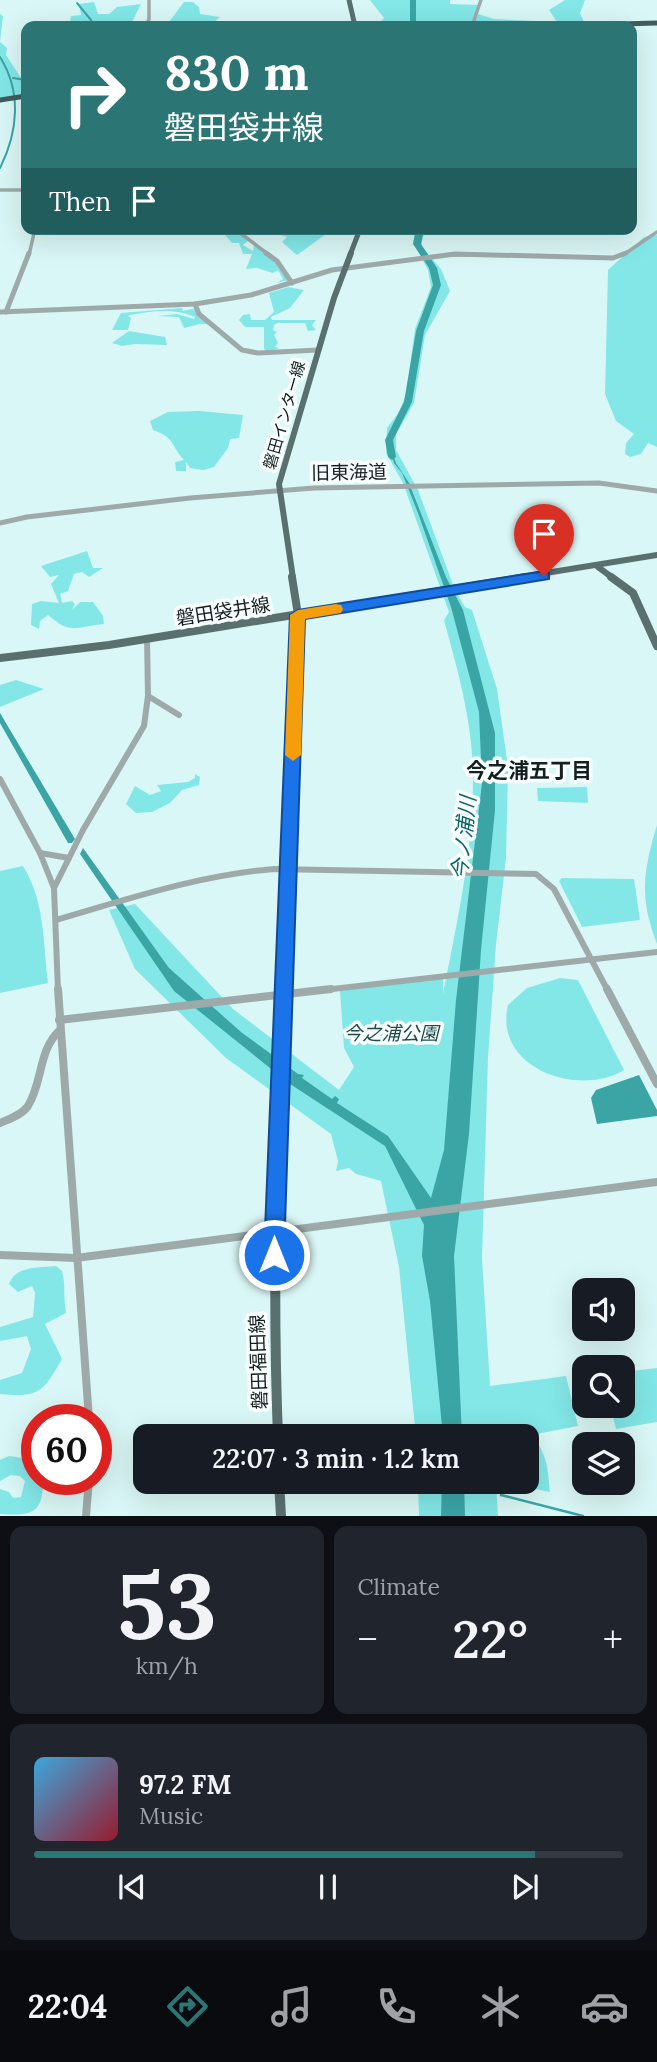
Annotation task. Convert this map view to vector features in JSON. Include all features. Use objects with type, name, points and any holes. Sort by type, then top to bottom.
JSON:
[{"type":"highway","points":[[637,25],[657,24]]},
{"type":"highway","points":[[0,101],[21,98]]},
{"type":"main road","points":[[347,0],[351,21]]},
{"type":"main road","name":"磐田インター線","points":[[298,615],[279,490],[334,298],[358,235]]},
{"type":"main road","name":"磐田袋井線","points":[[0,658],[62,652],[598,567],[657,555]]},
{"type":"main road","points":[[598,567],[633,593],[657,646]]},
{"type":"main road","name":"磐田福田線","points":[[278,1424],[274,1231],[298,615]]},
{"type":"main road","points":[[280,1494],[281,1516]]},
{"type":"street","points":[[148,21],[149,0]]},
{"type":"street","points":[[474,21],[481,0]]},
{"type":"street","points":[[0,190],[21,190]]},
{"type":"street","points":[[34,235],[29,254],[3,312],[132,309],[195,304],[251,295],[348,267],[431,256],[478,253],[613,258],[628,253],[646,236],[657,232]]},
{"type":"street","points":[[243,235],[277,261],[292,283]]},
{"type":"street","points":[[195,304],[199,314],[242,350],[258,354],[318,350]]},
{"type":"street","name":"旧東海道","points":[[0,523],[122,506],[279,490],[599,483],[657,491]]},
{"type":"street","points":[[54,888],[78,840],[144,726],[148,696],[147,638]]},
{"type":"street","points":[[148,696],[179,715]]},
{"type":"street","points":[[0,779],[40,853],[54,888],[60,1030],[88,1404]]},
{"type":"street","points":[[40,853],[68,858]]},
{"type":"street","points":[[56,920],[208,877],[241,871],[288,869],[536,874],[550,884],[657,1084]]},
{"type":"street","points":[[60,1020],[657,952]]},
{"type":"street","points":[[0,1123],[19,1114],[28,1106],[50,1039],[60,1030]]},
{"type":"street","points":[[0,1255],[44,1259],[76,1258],[657,1182]]},
{"type":"street","points":[[86,1516],[88,1495]]},
{"type":"green space","points":[[370,0],[410,0],[415,8],[414,0],[450,0],[450,4],[479,5],[475,13],[494,19],[536,21],[381,21],[384,18]]},
{"type":"green space","points":[[565,0],[585,0],[580,13],[584,21],[556,21],[549,10]]},
{"type":"green space","points":[[94,2],[98,14],[109,14],[117,7],[141,4],[132,21],[70,21],[71,16],[81,15],[79,4]]},
{"type":"green space","points":[[184,2],[193,2],[199,7],[200,14],[220,17],[216,21],[170,21]]},
{"type":"green space","points":[[0,14],[3,16],[0,42]]},
{"type":"green space","points":[[0,42],[7,48],[6,55],[21,78],[21,95],[0,98]]},
{"type":"green space","points":[[225,235],[242,235],[248,241],[243,245],[253,251],[254,245],[274,258],[289,280],[277,283],[283,279],[278,270],[273,273],[257,268],[246,269],[252,254],[243,254],[239,243],[232,243]]},
{"type":"green space","points":[[281,235],[325,235],[297,255],[282,242],[287,237]]},
{"type":"green space","name":"今之浦公園","points":[[415,235],[424,235],[421,246],[441,269],[450,291],[425,335],[414,403],[396,434],[396,450],[418,490],[455,590],[465,607],[472,610],[497,689],[508,767],[506,858],[496,944],[488,1057],[482,1258],[490,1386],[566,1376],[572,1401],[572,1418],[576,1418],[578,1426],[539,1434],[539,1424],[415,1424],[399,1267],[381,1181],[356,1174],[349,1168],[336,1171],[338,1161],[331,1134],[226,1058],[135,969],[109,910],[135,904],[233,1009],[339,1090],[354,1067],[344,1048],[340,991],[443,976],[443,994],[471,831],[473,766],[470,734],[444,620],[449,612],[403,483],[386,453],[387,428],[399,412],[406,394],[415,329],[431,287],[428,270],[413,242]]},
{"type":"green space","points":[[657,235],[657,447],[648,443],[641,454],[630,457],[625,454],[626,443],[634,434],[616,421],[605,394],[608,270],[644,237]]},
{"type":"green space","points":[[288,287],[304,290],[290,308],[271,317],[272,320],[316,320],[312,325],[316,330],[308,331],[305,323],[277,323],[273,330],[277,332],[274,335],[278,343],[275,347],[279,348],[269,352],[264,349],[264,327],[245,327],[239,320],[243,315],[250,314],[251,320],[265,320],[274,312],[269,293]]},
{"type":"green space","points":[[182,308],[183,311],[196,308],[210,324],[184,328],[179,317],[158,316],[177,314],[194,319],[195,317],[171,311],[130,315],[128,330],[112,330],[121,313]]},
{"type":"green space","points":[[129,331],[165,337],[167,345],[122,346],[112,343]]},
{"type":"green space","points":[[200,411],[243,415],[239,438],[230,439],[228,448],[214,467],[203,470],[190,468],[186,462],[186,471],[176,471],[175,462],[184,460],[169,439],[153,430],[150,421],[168,412]]},
{"type":"green space","points":[[87,551],[93,568],[103,568],[89,577],[82,572],[74,574],[68,591],[60,594],[62,603],[72,601],[75,604],[72,610],[80,602],[93,602],[103,616],[104,624],[74,628],[62,625],[48,615],[40,621],[39,629],[31,625],[32,604],[41,601],[59,603],[51,584],[59,575],[50,577],[41,566]]},
{"type":"green space","points":[[16,680],[44,689],[0,707],[0,685]]},
{"type":"green space","points":[[195,774],[200,777],[199,785],[182,790],[170,803],[152,812],[136,813],[126,804],[135,786],[150,795],[161,791],[157,785],[188,782],[195,778]]},
{"type":"green space","points":[[587,787],[588,803],[538,801],[537,788]]},
{"type":"green space","points":[[657,825],[657,944],[647,912],[645,884]]},
{"type":"green space","points":[[23,866],[39,908],[48,983],[0,993],[0,871]]},
{"type":"green space","points":[[562,878],[634,879],[640,920],[582,927],[559,881]]},
{"type":"green space","points":[[560,978],[578,980],[624,1070],[605,1078],[584,1081],[563,1078],[543,1072],[526,1061],[513,1046],[507,1027],[508,1005],[527,988]]},
{"type":"green space","points":[[56,1266],[62,1271],[66,1313],[45,1324],[62,1359],[50,1379],[39,1390],[24,1395],[0,1394],[0,1380],[22,1373],[31,1349],[27,1336],[0,1341],[0,1327],[33,1317],[35,1293],[32,1286],[18,1292],[9,1284],[22,1270]]},
{"type":"green space","points":[[657,1368],[657,1422],[616,1429],[613,1418],[635,1418],[635,1371]]},
{"type":"green space","points":[[539,1446],[547,1465],[550,1492],[539,1490]]},
{"type":"green space","points":[[9,1456],[21,1458],[21,1477],[11,1475],[0,1481],[0,1460]]},
{"type":"green space","points":[[0,1489],[9,1492],[13,1498],[42,1495],[38,1506],[29,1513],[0,1514]]},
{"type":"green space","points":[[418,1494],[497,1494],[498,1516],[419,1516]]},
{"type":"shaded area","points":[[390,446],[396,463],[409,483],[446,577],[463,610],[495,733],[495,810],[481,950],[469,1134],[454,1256],[461,1424],[442,1424],[430,1301],[422,1256],[424,1225],[385,1146],[290,1084],[174,991],[80,854],[83,848],[169,968],[241,1032],[298,1074],[304,1075],[302,1078],[332,1099],[335,1096],[339,1099],[337,1103],[388,1136],[431,1198],[444,1150],[456,1000],[482,783],[479,712],[451,607],[418,513],[402,473],[394,463]]},
{"type":"shaded area","points":[[0,713],[75,839],[72,843],[68,843],[0,723]]},
{"type":"shaded area","points":[[639,1075],[657,1110],[657,1116],[597,1124],[591,1098],[596,1090]]},
{"type":"shaded area","points":[[442,1494],[464,1494],[465,1516],[441,1516]]},
{"type":"waterway","name":"今ノ浦川","points":[[413,0],[413,21]]},
{"type":"waterway","points":[[77,3],[91,21]]},
{"type":"waterway","points":[[0,57],[12,84],[15,112],[11,140],[0,168]]},
{"type":"waterway","points":[[13,78],[21,79]]},
{"type":"waterway","name":"今ノ浦川","points":[[392,457],[389,440],[408,402],[420,331],[437,285],[433,268],[417,244],[419,235]]},
{"type":"waterway","points":[[501,1495],[583,1516]]},
{"type":"slow traffic","points":[[293,755],[298,615],[336,609]]},
{"type":"district","name":"今之浦五丁目","points":[[529,771]]},
{"type":"route","points":[[274,1255],[275,1170],[298,615],[544,576]]}]
